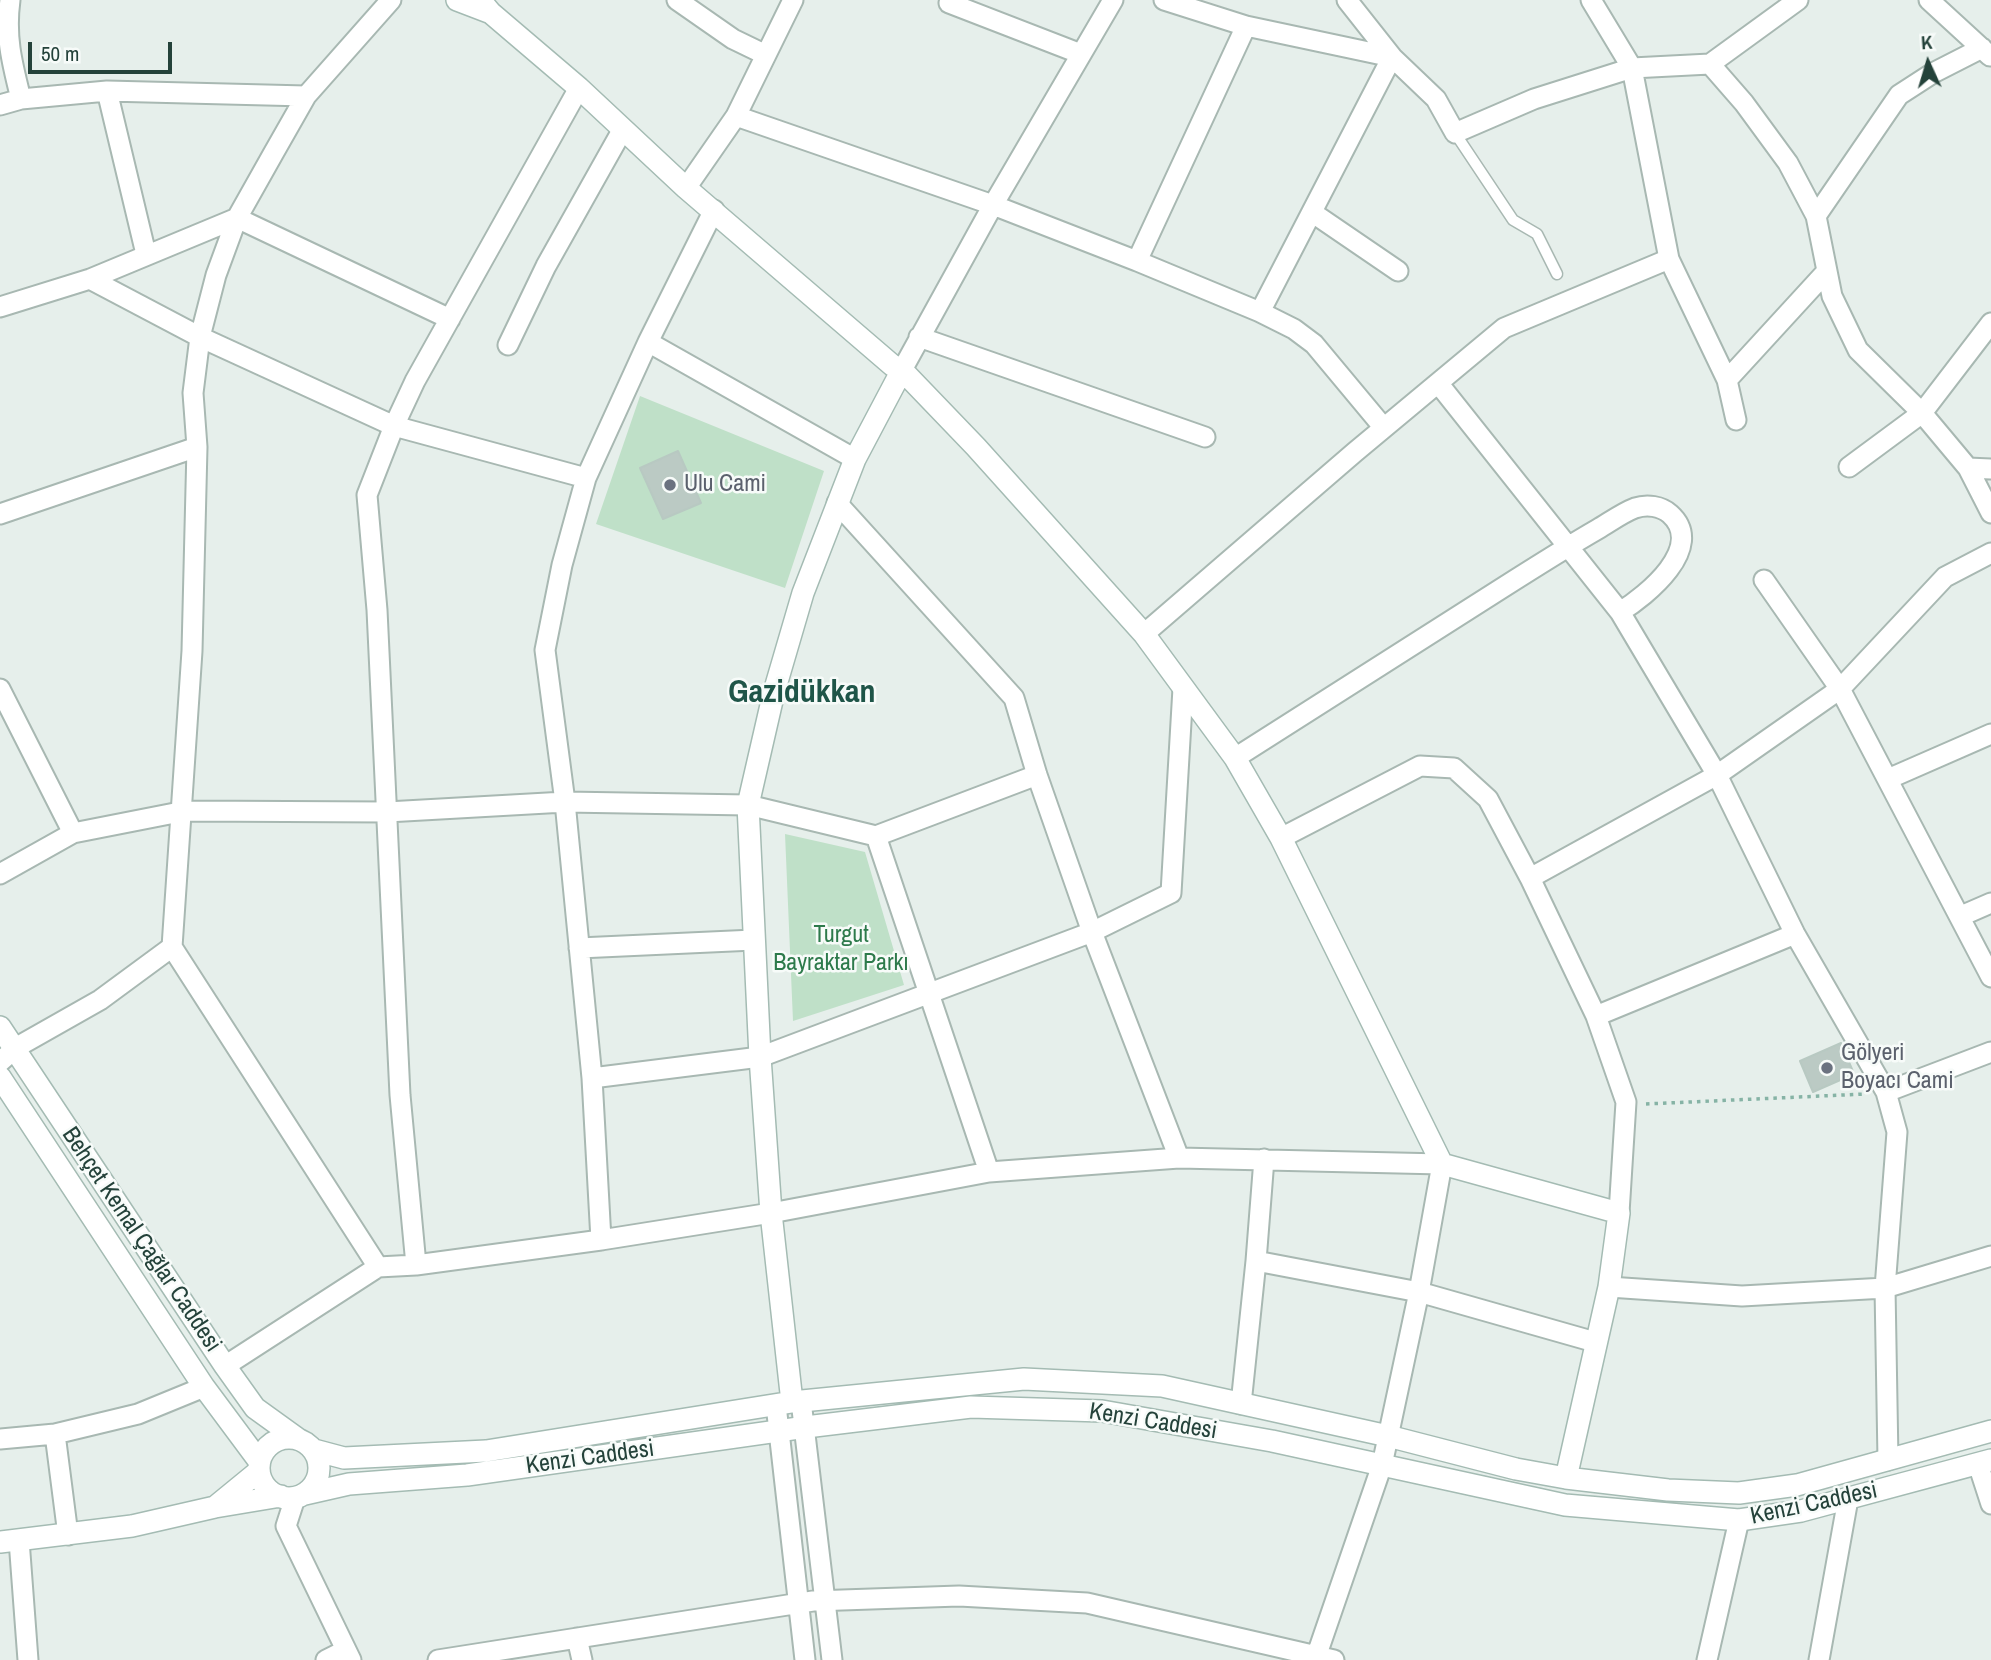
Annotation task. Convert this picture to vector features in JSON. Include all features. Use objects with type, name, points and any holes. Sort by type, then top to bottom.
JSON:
[{"type":"main road","points":[[457,0],[486,6],[687,188],[892,365],[902,370],[976,447],[1144,634],[1235,758],[1281,838],[1442,1164],[1619,1213],[1609,1287],[1566,1478]]},
{"type":"main road","points":[[790,1402],[771,1213],[760,1057],[748,805],[774,692],[803,593],[836,503],[902,370]]},
{"type":"main road","name":"Behçet Kemal Çağlar Caddesi","points":[[0,1027],[8,1056],[255,1408],[306,1444]]},
{"type":"main road","name":"Behçet Kemal Çağlar Caddesi","points":[[0,1077],[259,1466]]},
{"type":"main road","name":"Kenzi Caddesi","points":[[306,1444],[344,1458],[486,1451],[790,1402],[1024,1379],[1161,1386],[1388,1436],[1517,1469],[1566,1478],[1668,1490],[1739,1493],[1797,1485],[1991,1431]]},
{"type":"main road","name":"Kenzi Caddesi","points":[[10,1541],[132,1526],[215,1507],[293,1496],[349,1484],[467,1475],[806,1427],[971,1407],[1102,1411],[1272,1441],[1565,1505],[1738,1520],[1801,1511],[1985,1462]]},
{"type":"main road","points":[[215,1507],[259,1466],[270,1444],[288,1437],[306,1444],[320,1469],[318,1479],[293,1496],[267,1489],[259,1466]]},
{"type":"street","points":[[10,0],[4,41],[21,99]]},
{"type":"street","points":[[378,1267],[172,947],[192,651],[197,447],[193,393],[201,337],[216,275],[237,218],[306,96],[391,0]]},
{"type":"street","points":[[677,0],[733,39],[766,55]]},
{"type":"street","points":[[687,188],[736,116],[793,0]]},
{"type":"street","points":[[950,0],[949,3],[1081,54]]},
{"type":"street","points":[[902,370],[993,205],[1113,0]]},
{"type":"street","points":[[1164,0],[1246,26],[1392,57]]},
{"type":"street","points":[[1347,0],[1392,57],[1436,99],[1455,133],[1534,99],[1632,68],[1710,64],[1798,0]]},
{"type":"street","points":[[1591,0],[1632,68],[1669,259],[1727,380],[1736,420]]},
{"type":"street","points":[[1816,216],[1899,95],[1933,73],[1989,55],[1929,0]]},
{"type":"street","points":[[1137,261],[1246,26]]},
{"type":"street","points":[[1260,312],[1392,57]]},
{"type":"street","points":[[1710,64],[1744,103],[1788,163],[1816,216],[1832,296],[1858,350],[1922,413],[1968,468],[1991,513]]},
{"type":"street","points":[[416,1265],[400,1095],[377,610],[367,495],[415,381],[579,89]]},
{"type":"street","points":[[0,105],[21,99],[107,91],[306,96]]},
{"type":"street","points":[[107,91],[146,254]]},
{"type":"street","points":[[736,116],[993,205],[1260,312],[1294,329],[1314,344],[1384,428]]},
{"type":"street","points":[[508,345],[546,266],[623,129]]},
{"type":"street","points":[[601,1240],[592,1078],[565,802],[545,650],[562,565],[586,478],[648,342],[714,210]]},
{"type":"street","points":[[1313,214],[1398,271]]},
{"type":"street","points":[[0,307],[90,279],[237,218],[450,319]]},
{"type":"street","points":[[1144,634],[1504,328],[1669,259]]},
{"type":"street","points":[[1727,380],[1826,271]]},
{"type":"street","points":[[90,279],[201,337],[394,426],[586,478]]},
{"type":"street","points":[[1849,467],[1922,413],[1991,323]]},
{"type":"street","points":[[919,337],[1205,437]]},
{"type":"street","points":[[648,342],[856,459]]},
{"type":"street","points":[[1438,383],[1620,612],[1717,775],[1795,934],[1886,1092],[1897,1132],[1885,1288],[1888,1460]]},
{"type":"street","points":[[0,514],[197,447]]},
{"type":"street","points":[[1968,468],[1991,469]]},
{"type":"street","points":[[836,503],[1014,698],[1037,775],[1092,932],[1179,1158]]},
{"type":"street","points":[[1235,758],[1566,547],[1640,507],[1659,508],[1672,516],[1680,528],[1681,544],[1678,552],[1657,583],[1620,612]]},
{"type":"street","points":[[1530,878],[1717,775],[1840,689],[1945,577],[1991,553]]},
{"type":"street","points":[[1764,580],[1840,689],[1961,916],[1991,978]]},
{"type":"street","points":[[592,1078],[760,1057],[1092,932],[1171,893],[1183,688]]},
{"type":"street","points":[[0,689],[73,833]]},
{"type":"street","points":[[1888,779],[1991,734]]},
{"type":"street","points":[[1281,838],[1420,766],[1454,768],[1488,799],[1530,878],[1596,1016],[1626,1102],[1619,1213]]},
{"type":"street","points":[[0,874],[73,833],[181,812],[387,812],[565,802],[748,805],[876,836],[1037,775]]},
{"type":"street","points":[[876,836],[989,1172]]},
{"type":"street","points":[[1961,916],[1991,902]]},
{"type":"street","points":[[1596,1016],[1795,934]]},
{"type":"street","points":[[579,948],[754,940]]},
{"type":"street","points":[[8,1056],[100,1000],[172,947]]},
{"type":"street","points":[[1886,1092],[1991,1052]]},
{"type":"street","points":[[225,1366],[378,1267],[416,1265],[601,1240],[771,1213],[989,1172],[1179,1158],[1442,1164],[1419,1292],[1382,1465],[1322,1659],[1087,1603],[959,1596],[799,1603],[438,1660]]},
{"type":"street","points":[[1241,1404],[1264,1159]]},
{"type":"street","points":[[1609,1287],[1742,1296],[1885,1288],[1991,1256]]},
{"type":"street","points":[[1256,1261],[1419,1292],[1595,1342]]},
{"type":"street","points":[[0,1439],[55,1434],[138,1414],[204,1387]]},
{"type":"street","points":[[790,1402],[806,1427],[832,1660]]},
{"type":"street","points":[[790,1402],[779,1431],[805,1660]]},
{"type":"street","points":[[55,1434],[68,1535]]},
{"type":"street","points":[[1985,1462],[1991,1504]]},
{"type":"street","points":[[293,1496],[286,1526],[349,1655],[326,1660]]},
{"type":"street","points":[[1819,1660],[1848,1499]]},
{"type":"street","points":[[1707,1660],[1738,1520]]},
{"type":"street","points":[[10,1541],[28,1660]]},
{"type":"street","points":[[577,1638],[582,1660]]},
{"type":"lane","points":[[1455,133],[1513,220],[1537,234],[1557,274]]},
{"type":"path","points":[[1626,1102],[1676,1103],[1886,1092]]},
{"type":"green space","points":[[640,396],[824,471],[785,588],[596,524]]},
{"type":"green space","name":"Turgut Bayraktar Parkı","points":[[785,834],[865,852],[904,985],[793,1021]]},
{"type":"building","name":"Ulu Cami","points":[[678,451],[701,503],[663,519],[640,468]]},
{"type":"building","name":"Gölyeri Boyacı Cami","points":[[1841,1043],[1854,1074],[1813,1092],[1800,1061]]},
{"type":"place","name":"Ulu Cami","points":[[670,485]]},
{"type":"place","name":"Gölyeri Boyacı Cami","points":[[1827,1068]]},
{"type":"district","name":"Gazidükkan","points":[[802,693]]}]
